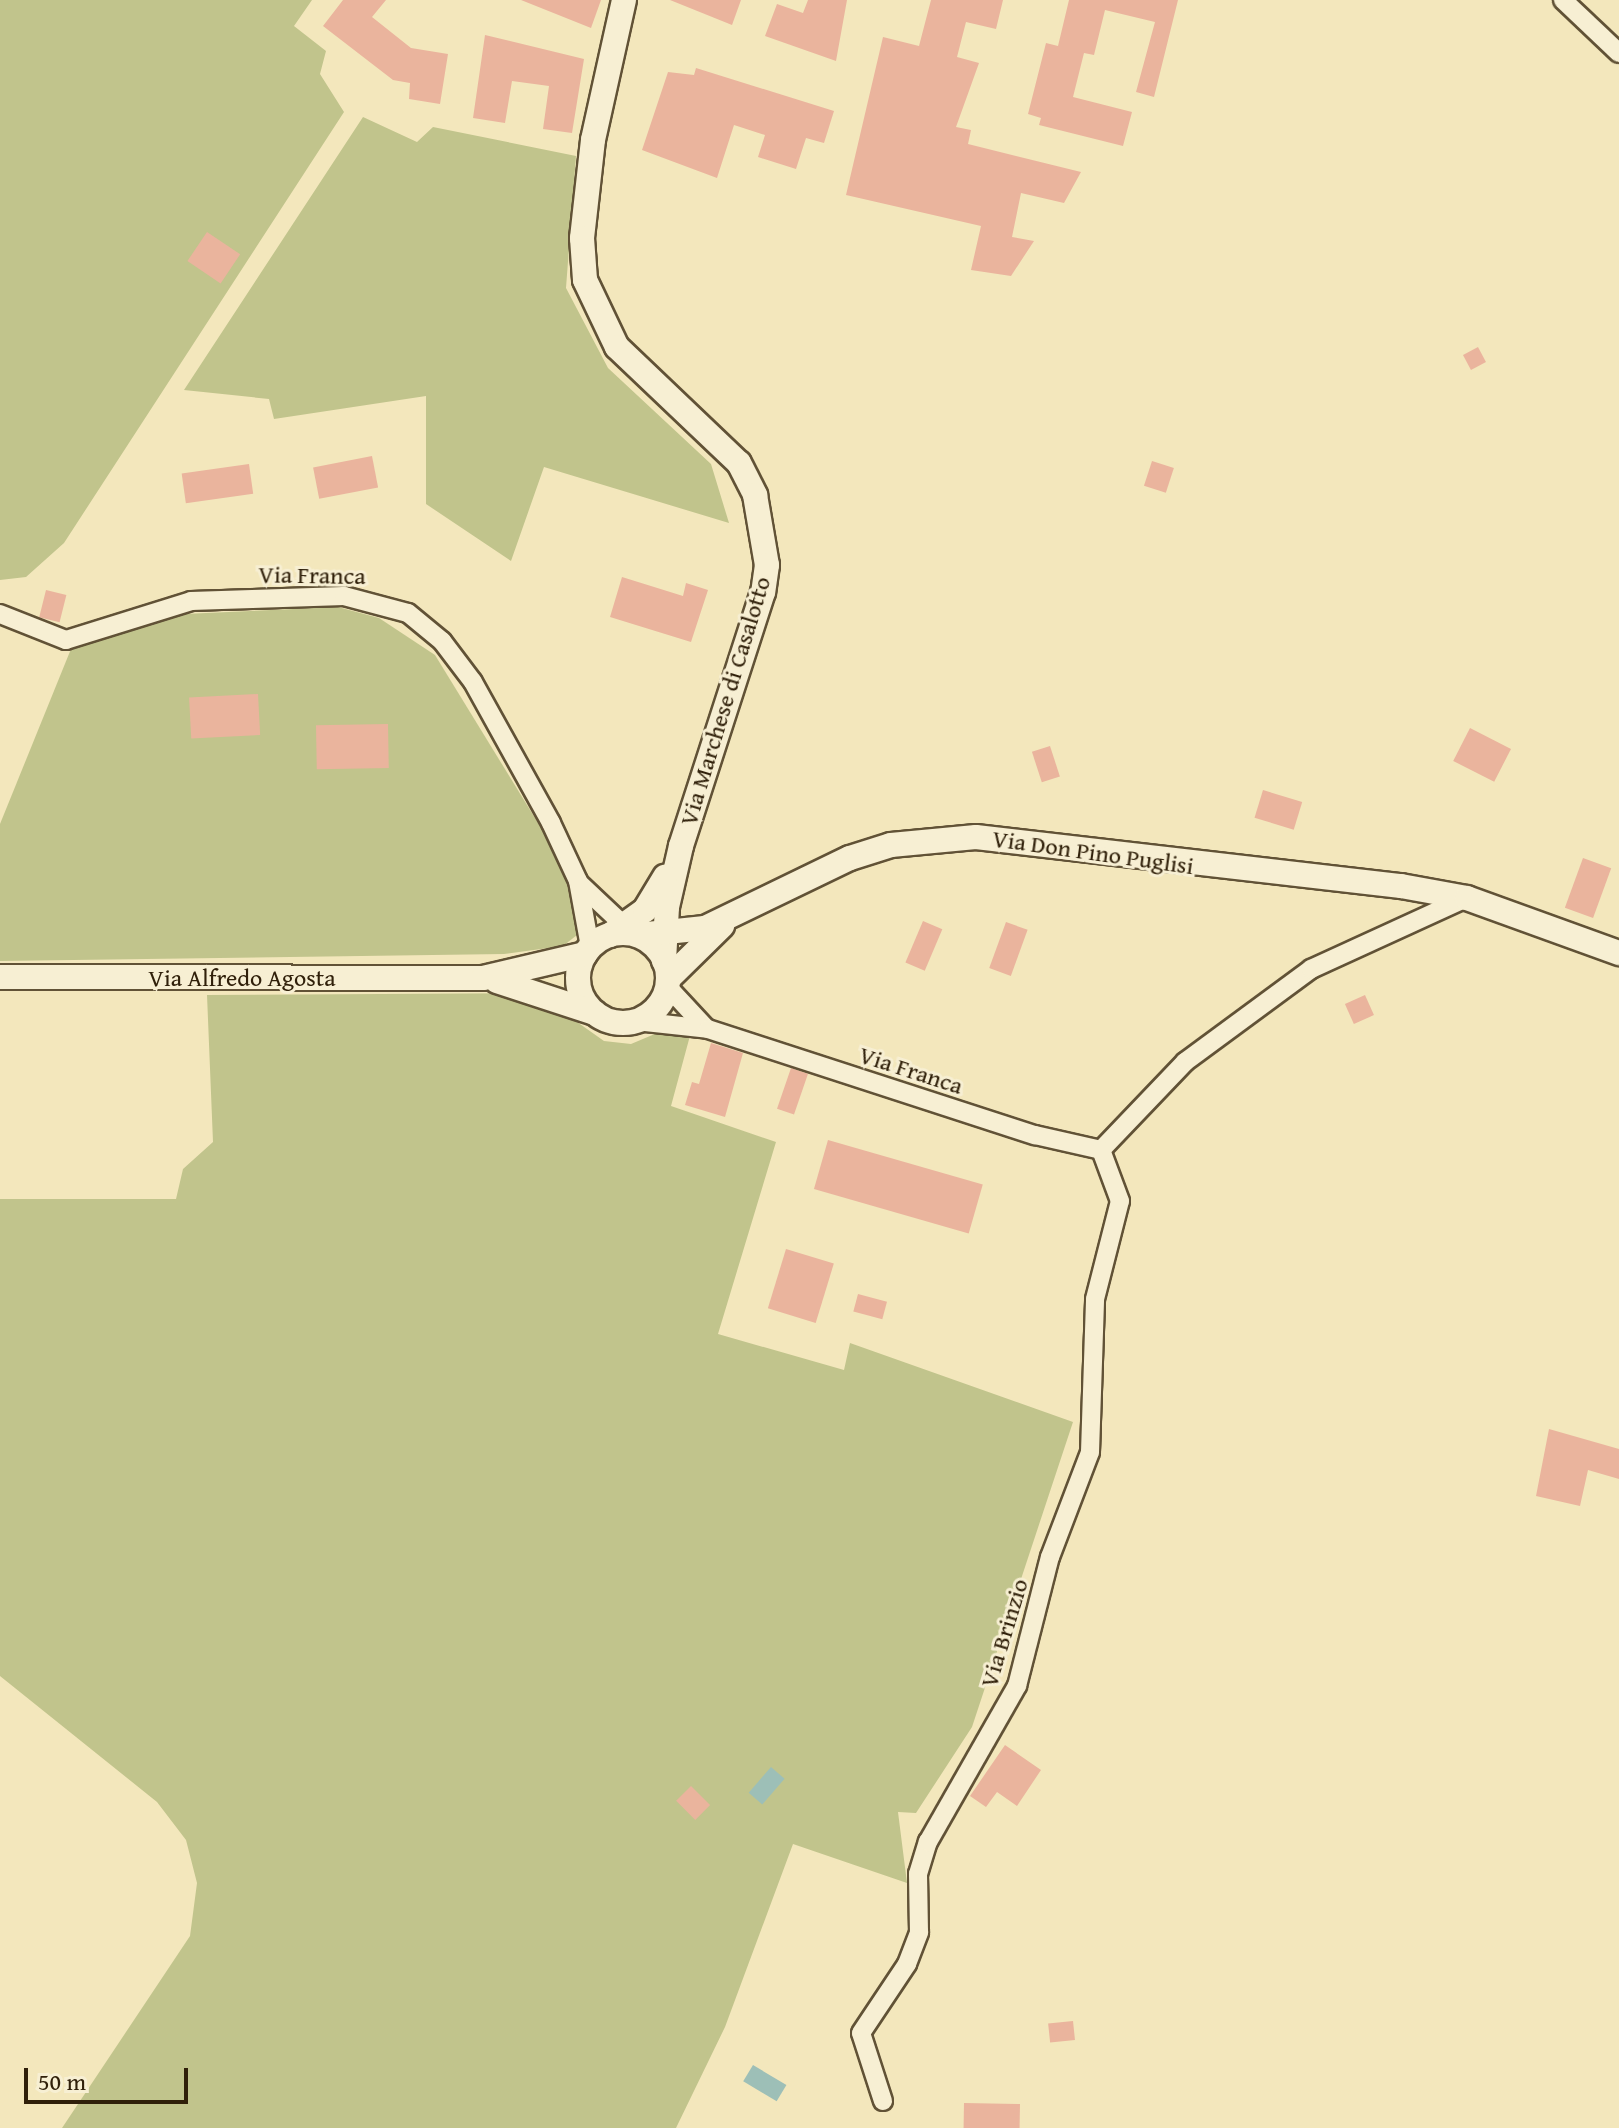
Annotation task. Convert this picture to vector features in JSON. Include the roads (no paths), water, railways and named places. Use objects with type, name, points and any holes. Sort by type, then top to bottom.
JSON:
[{"type":"street","name":"Via Marchese di Casalotto","points":[[624,0],[593,140],[582,238],[585,280],[617,347],[739,463],[755,495],[767,565],[681,846]]},
{"type":"street","points":[[1563,0],[1619,53]]},
{"type":"street","name":"Via Franca","points":[[0,614],[66,640],[191,601],[344,596],[408,613],[442,641],[473,682],[578,881]]},
{"type":"street","name":"Via Don Pino Puglisi","points":[[734,918],[850,858],[929,838],[976,837],[1467,898],[1619,953]]},
{"type":"street","points":[[681,846],[664,934],[667,975],[657,1007],[636,1021],[598,1015],[578,980],[613,939],[645,910],[681,846]]},
{"type":"street","points":[[578,881],[600,907],[613,939]]},
{"type":"street","points":[[578,881],[613,939],[667,975],[708,1029]]},
{"type":"street","points":[[1101,1150],[1185,1062],[1311,969],[1467,898]]},
{"type":"street","points":[[600,907],[645,910]]},
{"type":"street","points":[[613,939],[664,934],[734,918]]},
{"type":"street","points":[[667,975],[734,918]]},
{"type":"street","name":"Via Alfredo Agosta","points":[[483,978],[613,939]]},
{"type":"street","name":"Via Alfredo Agosta","points":[[0,977],[483,978],[539,990],[598,1015]]},
{"type":"street","name":"Via Franca","points":[[636,1021],[708,1029],[1035,1135],[1101,1150]]},
{"type":"street","name":"Via Brinzio","points":[[883,2101],[861,2033],[907,1964],[919,1932],[918,1874],[928,1842],[1017,1686],[1050,1557],[1090,1452],[1095,1299],[1120,1201],[1101,1150]]},
{"type":"water","points":[[771,1767],[785,1779],[762,1804],[749,1793]]},
{"type":"water","points":[[753,2065],[786,2085],[777,2101],[743,2081]]}]
